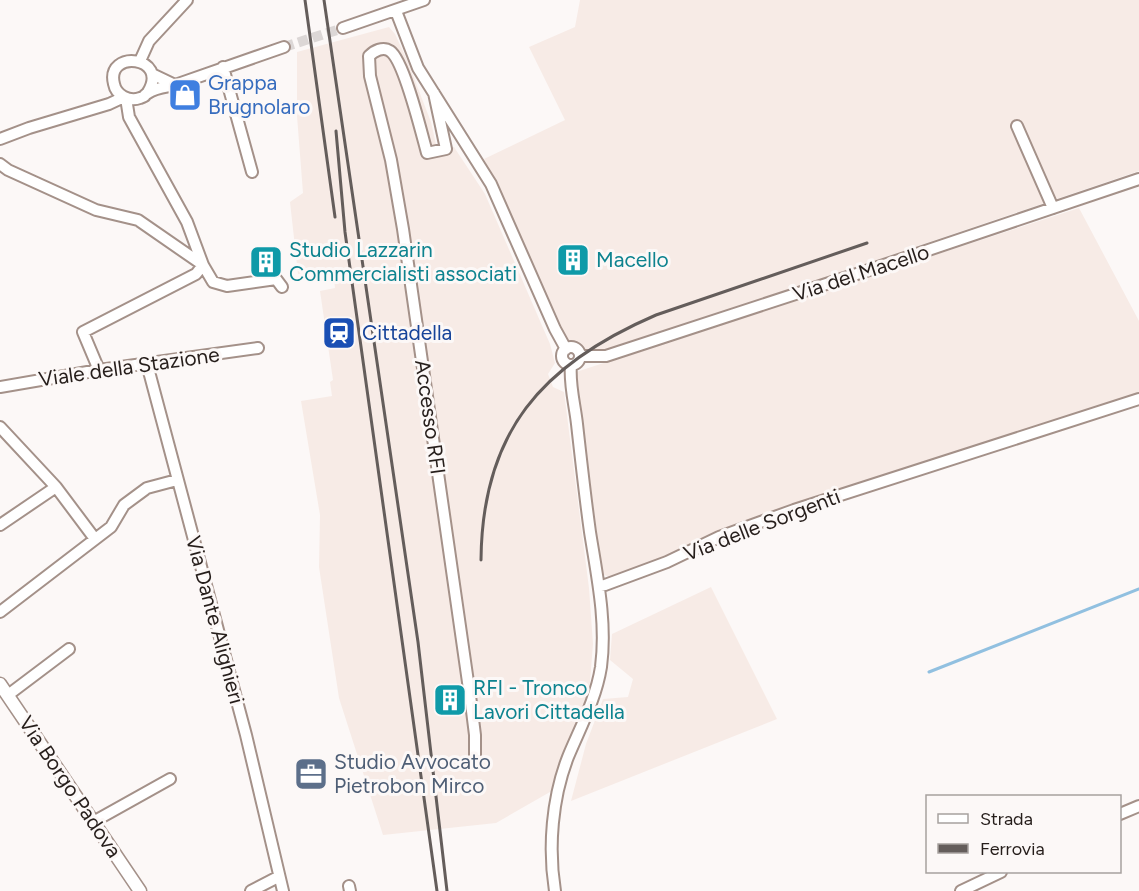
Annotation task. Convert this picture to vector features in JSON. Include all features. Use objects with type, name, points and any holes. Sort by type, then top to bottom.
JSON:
[{"type":"street","points":[[140,61],[149,41],[187,0]]},
{"type":"street","points":[[342,28],[424,0]]},
{"type":"street","points":[[396,11],[418,68],[491,184],[566,349],[563,357],[565,363],[570,365],[578,362],[580,356]]},
{"type":"street","points":[[0,139],[125,98],[140,98],[148,92],[175,85],[284,47]]},
{"type":"street","name":"Accesso RFI","points":[[434,93],[446,148],[427,153],[398,61],[390,51],[385,49],[373,52],[369,56],[368,63],[391,160],[404,229],[471,703],[475,755]]},
{"type":"street","points":[[98,106],[107,97],[118,67],[128,60],[140,61],[152,74],[175,85]]},
{"type":"street","points":[[224,67],[252,172]]},
{"type":"street","points":[[148,92],[151,87],[152,74]]},
{"type":"street","points":[[113,83],[119,94],[125,98],[129,117],[187,222],[203,265],[213,282],[227,286],[276,279],[282,287]]},
{"type":"street","points":[[1017,126],[1053,208]]},
{"type":"street","points":[[0,164],[8,170],[96,210],[138,220],[203,265]]},
{"type":"street","name":"Via del Macello","points":[[566,349],[575,348],[580,356],[606,356],[1139,179]]},
{"type":"street","points":[[99,370],[83,332],[196,274],[203,265]]},
{"type":"street","name":"Viale della Stazione","points":[[0,387],[99,370],[258,348]]},
{"type":"street","name":"Via Dante Alighieri","points":[[147,364],[246,735],[283,891]]},
{"type":"street","points":[[555,891],[551,851],[560,784],[567,759],[594,694],[603,638],[599,586],[584,486],[570,365]]},
{"type":"street","name":"Via delle Sorgenti","points":[[599,586],[667,562],[719,537],[794,510],[1139,399]]},
{"type":"street","points":[[0,427],[56,487],[95,538]]},
{"type":"street","points":[[0,612],[111,527],[124,505],[147,488],[177,480]]},
{"type":"street","points":[[0,525],[56,487]]},
{"type":"street","points":[[8,695],[69,649]]},
{"type":"street","name":"Via Borgo Padova","points":[[0,684],[140,891]]},
{"type":"street","points":[[93,822],[170,779]]},
{"type":"street","points":[[1121,813],[1139,806]]},
{"type":"street","points":[[961,891],[999,873]]},
{"type":"street","points":[[251,891],[279,877]]},
{"type":"shaded area","points":[[580,0],[1139,0],[1139,171],[611,350],[583,349],[568,342],[484,159],[565,120],[529,47],[575,27]]},
{"type":"shaded area","points":[[389,27],[395,34],[407,60],[431,122],[437,149],[454,147],[485,194],[550,344],[555,363],[548,374],[553,387],[564,392],[589,588],[593,644],[588,707],[564,784],[496,823],[383,835],[339,698],[319,567],[320,515],[301,401],[332,396],[330,382],[333,380],[320,291],[335,288],[333,269],[298,274],[290,202],[303,193],[297,116],[297,52]]},
{"type":"shaded area","points":[[1079,208],[1139,321],[1139,398],[612,578],[602,574],[576,372]]},
{"type":"shaded area","points":[[711,587],[777,719],[571,801],[586,744],[603,699],[628,697],[633,679],[610,660],[612,634]]},
{"type":"waterway","points":[[929,672],[1139,589]]},
{"type":"tunnel","points":[[284,47],[343,28]]},
{"type":"railway","points":[[305,0],[335,217]]},
{"type":"railway","points":[[324,0],[418,642],[447,891]]},
{"type":"railway","points":[[336,131],[345,232],[437,891]]},
{"type":"railway","points":[[481,560],[484,515],[493,475],[507,439],[526,408],[551,380],[581,356],[616,334],[656,315],[867,243]]},
{"type":"place","name":"Grappa Brugnolaro","points":[[185,95]]},
{"type":"place","name":"Macello","points":[[573,260]]},
{"type":"place","name":"Studio Lazzarin Commercialisti associati","points":[[266,262]]},
{"type":"place","name":"Cittadella","points":[[339,333]]},
{"type":"place","name":"RFI - Tronco Lavori Cittadella","points":[[450,700]]},
{"type":"place","name":"Studio Avvocato Pietrobon Mirco","points":[[311,774]]}]
